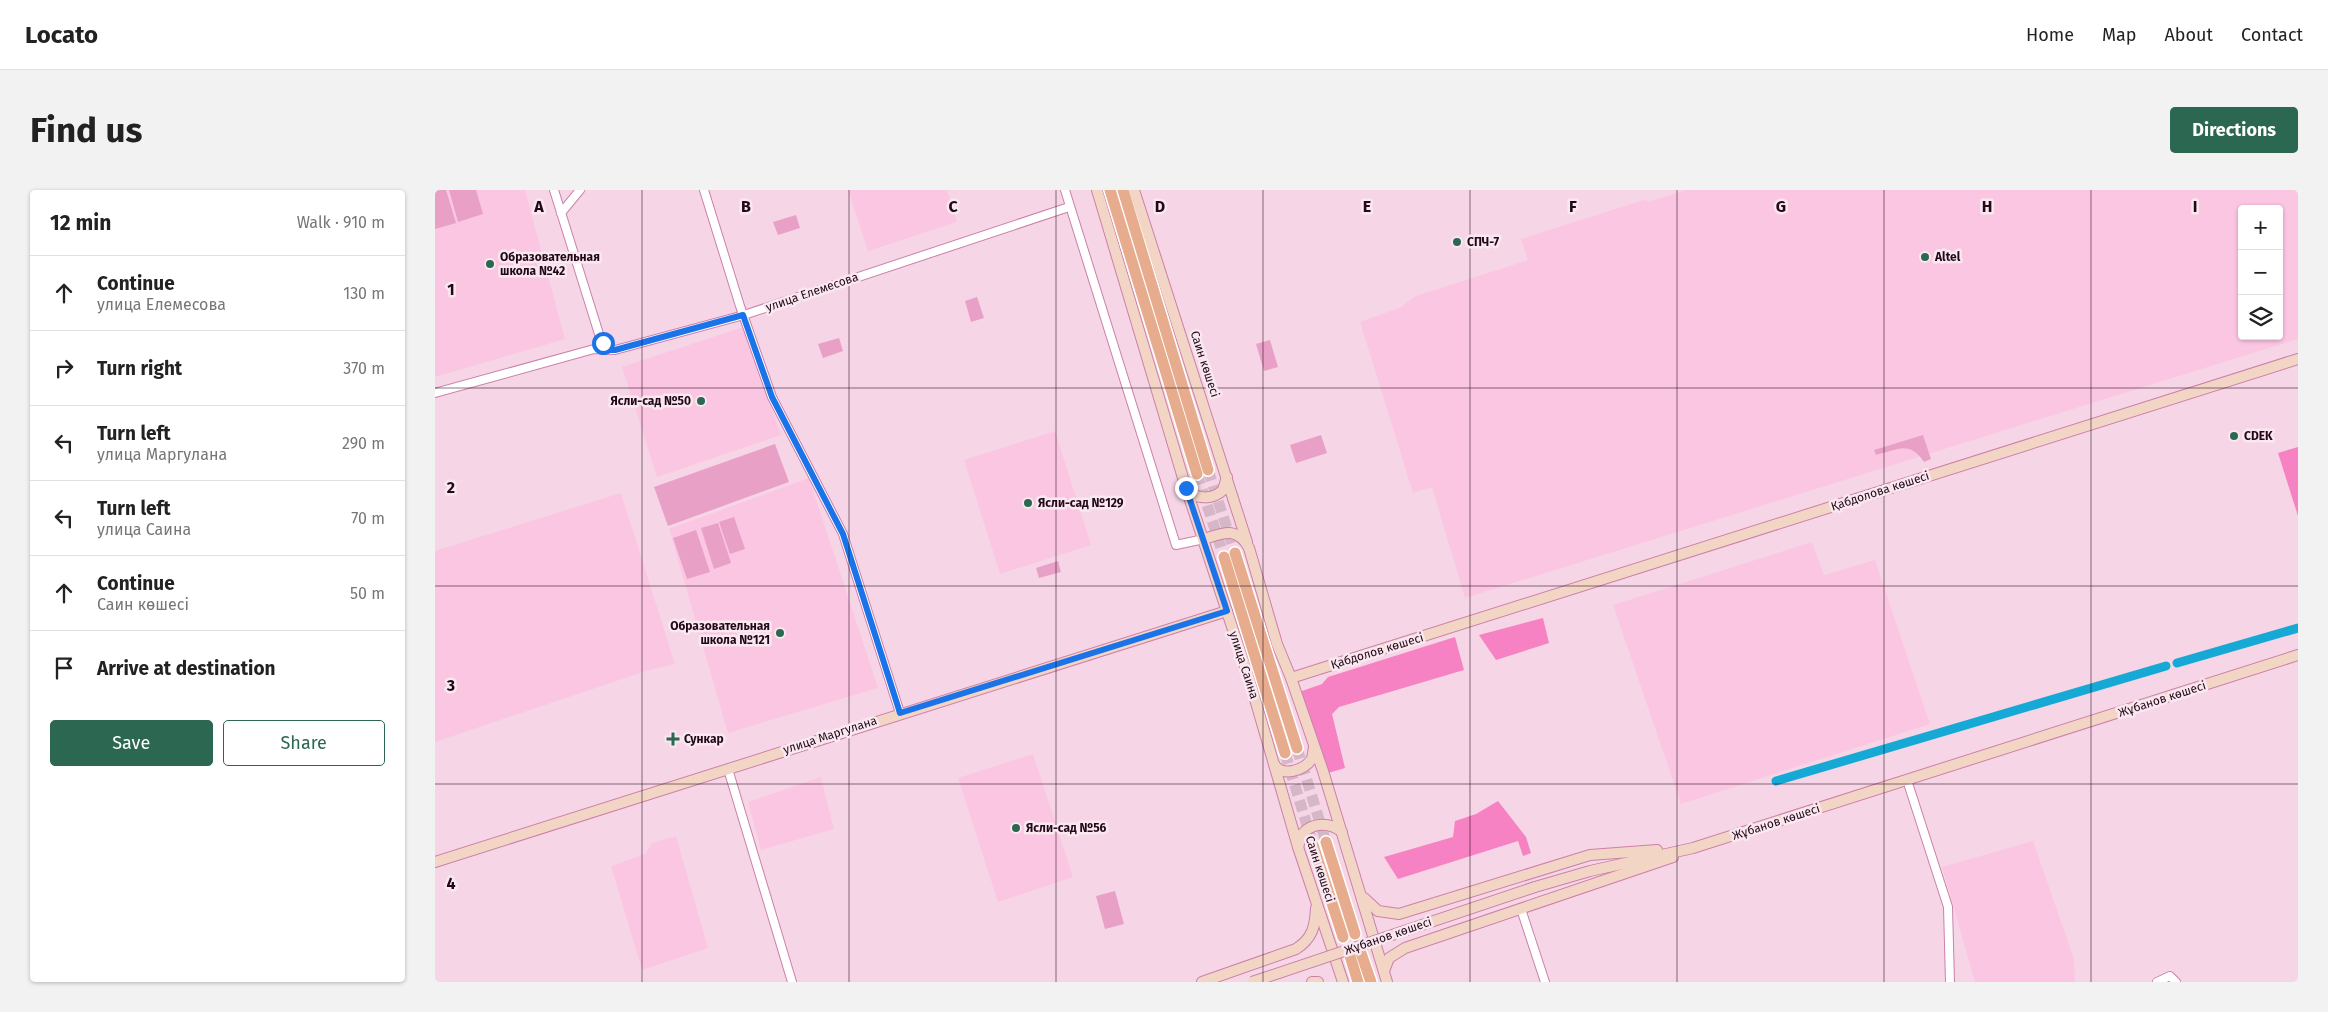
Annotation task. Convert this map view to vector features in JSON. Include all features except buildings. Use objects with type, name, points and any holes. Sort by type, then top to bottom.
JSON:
[{"type":"main road","points":[[1097,190],[1203,539],[1220,534],[1234,533],[1243,538],[1249,548]]},
{"type":"main road","points":[[1110,190],[1203,472],[1123,190]]},
{"type":"main road","name":"Саин көшесі","points":[[1134,190],[1227,477],[1277,644],[1291,678],[1342,832]]},
{"type":"main road","name":"Қабдолова көшесі","points":[[1462,624],[2298,359]]},
{"type":"main road","points":[[1186,488],[1198,497],[1210,497],[1223,490],[1227,477]]},
{"type":"main road","name":"улица Саина","points":[[1203,539],[1248,675],[1273,763]]},
{"type":"main road","points":[[1285,753],[1229,555],[1297,748]]},
{"type":"main road","name":"улица Маргулана","points":[[435,862],[900,713],[1227,611]]},
{"type":"main road","name":"Қабдолов көшесі","points":[[1291,678],[1462,624]]},
{"type":"main road","name":"Жұбанов көшесі","points":[[1252,982],[1589,871],[1693,848],[2298,655]]},
{"type":"main road","points":[[1273,763],[1276,768],[1283,771],[1299,770],[1312,759],[1314,745]]},
{"type":"main road","name":"Саин көшесі","points":[[1273,763],[1298,847],[1343,982]]},
{"type":"main road","points":[[1298,847],[1302,834],[1315,826],[1329,825],[1342,832],[1387,982]]},
{"type":"main road","name":"Саин көшесі","points":[[1326,842],[1355,934]]},
{"type":"main road","name":"Саин көшесі","points":[[1313,845],[1343,937]]},
{"type":"main road","points":[[1362,895],[1379,911],[1399,914],[1590,855],[1605,852],[1693,848]]},
{"type":"main road","points":[[1384,971],[1389,958],[1397,951],[1693,848]]},
{"type":"main road","points":[[1203,982],[1296,949],[1310,937],[1315,927],[1316,902]]},
{"type":"main road","points":[[1358,982],[1356,955],[1371,982]]},
{"type":"main road","points":[[1312,982],[1318,982]]},
{"type":"street","points":[[554,190],[604,350]]},
{"type":"street","points":[[561,213],[579,190]]},
{"type":"street","points":[[704,190],[743,315],[772,397],[843,534],[900,713]]},
{"type":"street","points":[[1065,190],[1176,546],[1203,539]]},
{"type":"street","name":"улица Елемесова","points":[[435,393],[593,348],[615,350],[743,315],[1069,207]]},
{"type":"street","points":[[728,769],[792,982]]},
{"type":"street","points":[[1907,780],[1948,907],[1949,982]]},
{"type":"street","points":[[1521,909],[1545,982]]},
{"type":"street","points":[[2157,982],[2170,976],[2176,982]]},
{"type":"shaded area","name":"Образовательная школа №42","points":[[435,190],[525,190],[565,339],[435,377]]},
{"type":"shaded area","points":[[435,190],[446,190],[456,223],[435,229]]},
{"type":"shaded area","points":[[449,190],[476,190],[483,214],[458,222]]},
{"type":"shaded area","points":[[848,190],[947,190],[957,222],[868,251]]},
{"type":"shaded area","points":[[1686,190],[2298,190],[2298,339],[1465,598],[1432,487],[1413,493],[1360,322],[1399,308],[1416,296],[1528,260],[1521,239],[1647,199],[1648,202]]},
{"type":"shaded area","points":[[796,215],[800,228],[778,235],[773,222]]},
{"type":"shaded area","points":[[977,297],[984,318],[971,322],[965,301]]},
{"type":"shaded area","name":"Ясли-сад №50","points":[[743,327],[781,435],[657,477],[622,367]]},
{"type":"shaded area","points":[[839,338],[843,351],[823,358],[818,344]]},
{"type":"shaded area","points":[[1270,340],[1278,367],[1264,371],[1256,344]]},
{"type":"shaded area","name":"Ясли-сад №129","points":[[1055,431],[1091,545],[1000,574],[964,460]]},
{"type":"shaded area","points":[[1321,435],[1327,453],[1296,463],[1290,445]]},
{"type":"shaded area","points":[[1923,435],[1931,459],[1924,462],[1919,455],[1908,449],[1897,449],[1876,455],[1874,450]]},
{"type":"shaded area","points":[[775,444],[789,482],[668,526],[654,487]]},
{"type":"shaded area","points":[[2298,447],[2298,516],[2278,453]]},
{"type":"shaded area","name":"Образовательная школа №121","points":[[809,478],[878,688],[728,733],[669,529]]},
{"type":"shaded area","points":[[621,493],[675,664],[646,671],[435,742],[435,551]]},
{"type":"shaded area","points":[[734,517],[745,549],[730,554],[719,522]]},
{"type":"shaded area","points":[[718,523],[731,563],[714,569],[701,528]]},
{"type":"shaded area","points":[[696,530],[710,572],[687,579],[673,538]]},
{"type":"shaded area","points":[[1812,542],[1824,575],[1875,560],[1930,724],[1681,804],[1613,605]]},
{"type":"shaded area","points":[[1058,561],[1061,572],[1039,578],[1036,568]]},
{"type":"shaded area","points":[[1543,618],[1549,643],[1496,660],[1479,635]]},
{"type":"shaded area","points":[[1455,637],[1464,670],[1339,707],[1332,714],[1345,768],[1328,773],[1302,697],[1302,691],[1322,684],[1328,677]]},
{"type":"shaded area","name":"Ясли-сад №56","points":[[1033,754],[1073,877],[998,902],[958,778]]},
{"type":"shaded area","points":[[821,777],[834,829],[761,850],[748,802]]},
{"type":"shaded area","points":[[1498,801],[1526,837],[1531,853],[1523,856],[1518,841],[1398,879],[1384,857],[1453,837],[1455,821],[1476,814]]},
{"type":"shaded area","points":[[676,836],[708,948],[642,970],[611,866],[645,854],[652,843]]},
{"type":"shaded area","points":[[2033,841],[2074,959],[2075,982],[1975,982],[1942,867]]},
{"type":"shaded area","points":[[1115,891],[1124,924],[1105,929],[1096,896]]},
{"type":"waterway","points":[[2177,663],[2298,628]]},
{"type":"waterway","points":[[1776,781],[2166,666]]},
{"type":"tunnel","points":[[1208,470],[1235,553]]},
{"type":"tunnel","points":[[1197,474],[1224,557]]},
{"type":"tunnel","points":[[1297,748],[1326,842]]},
{"type":"tunnel","points":[[1285,753],[1313,845]]},
{"type":"place","name":"СПЧ-7","points":[[1457,242]]},
{"type":"place","name":"Altel","points":[[1925,257]]},
{"type":"place","name":"Образовательная школа №42","points":[[490,264]]},
{"type":"place","name":"Ясли-сад №50","points":[[701,401]]},
{"type":"place","name":"CDEK","points":[[2234,436]]},
{"type":"place","name":"Ясли-сад №129","points":[[1028,503]]},
{"type":"place","name":"Образовательная школа №121","points":[[780,633]]},
{"type":"place","name":"Сункар","points":[[673,739]]},
{"type":"place","name":"Ясли-сад №56","points":[[1016,828]]},
{"type":"route","points":[[603,343],[604,350],[615,350],[743,315],[772,397],[843,534],[892,693],[900,713],[1227,611],[1186,488]]}]
